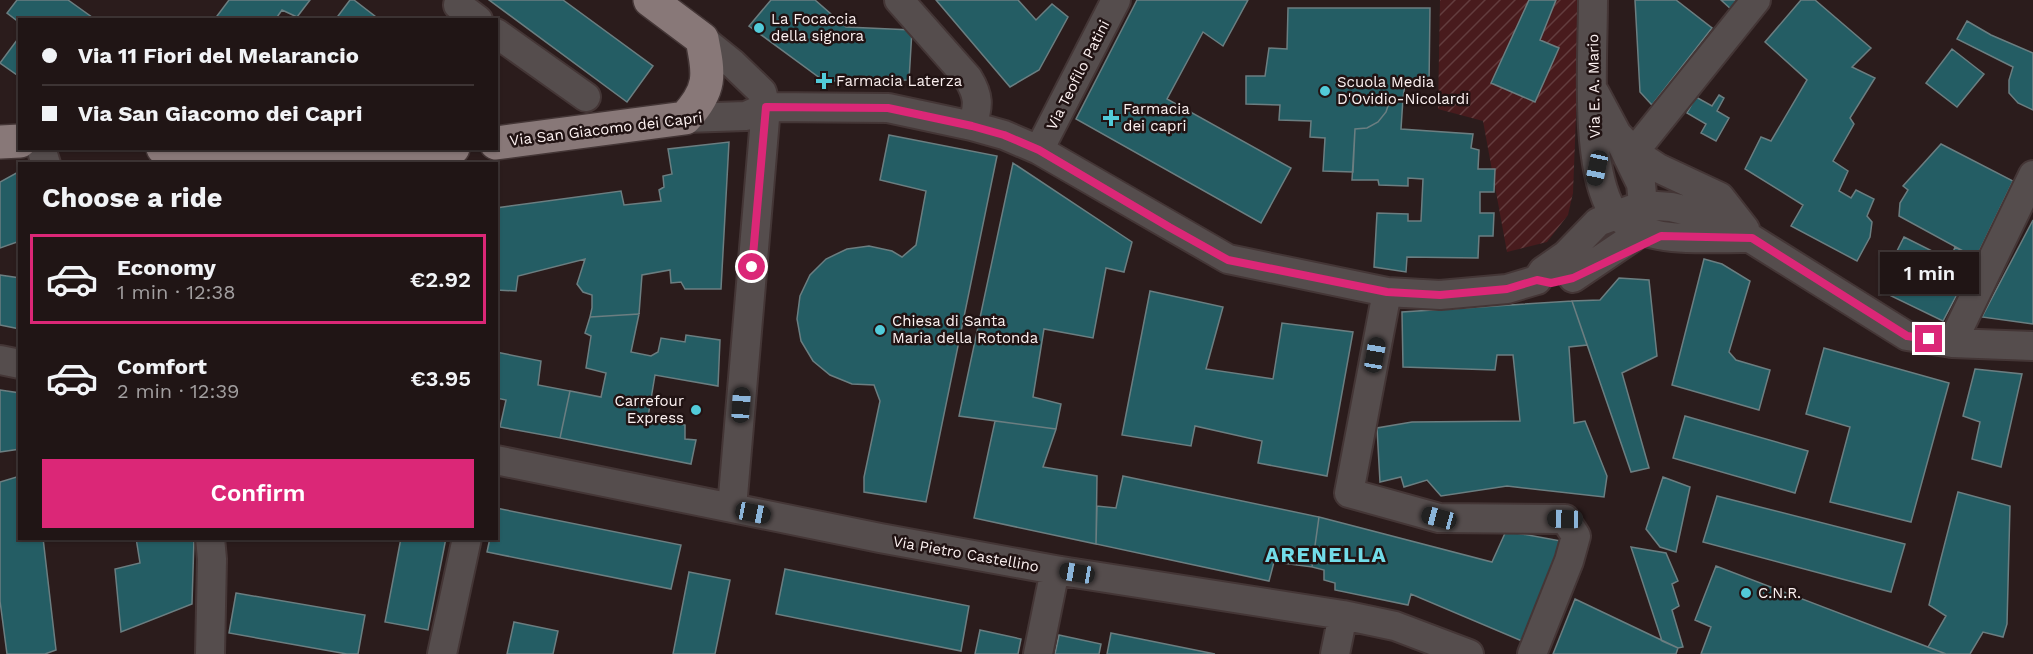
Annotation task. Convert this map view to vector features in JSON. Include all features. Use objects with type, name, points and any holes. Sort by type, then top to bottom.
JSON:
[{"type":"main road","points":[[650,0],[702,39],[707,64],[707,81],[700,102],[685,118]]},
{"type":"main road","name":"Via San Giacomo dei Capri","points":[[498,143],[685,118]]},
{"type":"main road","points":[[0,142],[18,141]]},
{"type":"main road","points":[[189,150],[306,159],[392,156],[438,150]]},
{"type":"street","points":[[899,0],[968,78],[976,92],[977,110],[972,126]]},
{"type":"street","name":"Via Teofilo Patini","points":[[1039,150],[1116,0]]},
{"type":"street","name":"Via E. A. Mario","points":[[1593,0],[1593,88],[1597,168],[1633,218]]},
{"type":"street","points":[[1625,143],[1756,0]]},
{"type":"street","points":[[498,34],[586,97]]},
{"type":"street","points":[[702,39],[762,92],[766,107],[732,508]]},
{"type":"street","points":[[1593,88],[1625,143],[1641,184],[1633,218],[1632,238],[1573,278],[1551,283],[1537,280],[1543,271],[1566,255],[1598,222],[1633,218],[1752,238]]},
{"type":"street","name":"Via San Giacomo dei Capri","points":[[685,118],[746,116],[766,107],[888,108],[972,126],[1004,135],[1039,150],[1228,260],[1387,292],[1440,295],[1507,289],[1537,280]]},
{"type":"street","points":[[1625,143],[1658,168],[1720,197],[1752,238],[1907,336],[1952,343],[2033,346]]},
{"type":"street","points":[[1582,236],[1597,168]]},
{"type":"street","points":[[1952,343],[2033,176]]},
{"type":"street","points":[[1387,292],[1349,493],[1439,518],[1565,519],[1576,536],[1569,561],[1532,654]]},
{"type":"street","points":[[0,360],[18,364]]},
{"type":"street","name":"Via Pietro Castellino","points":[[498,460],[880,538],[1055,570],[1343,615],[1395,626],[1469,654]]},
{"type":"street","points":[[210,540],[212,559],[210,654]]},
{"type":"street","points":[[442,654],[467,540]]},
{"type":"street","points":[[1038,654],[1055,570]]},
{"type":"street","points":[[1335,654],[1343,615]]},
{"type":"shaded area","points":[[1440,0],[1577,0],[1579,39],[1573,193],[1568,215],[1547,242],[1507,252],[1483,121],[1438,109]]},
{"type":"building","points":[[17,0],[68,0],[93,18],[18,18],[18,21],[7,13]]},
{"type":"building","points":[[229,0],[310,0],[297,17],[282,10],[276,18],[216,18]]},
{"type":"building","points":[[350,0],[354,0],[377,18],[336,18]]},
{"type":"building","points":[[489,0],[563,0],[653,66],[627,102]]},
{"type":"building","points":[[771,0],[815,0],[846,27],[912,30],[909,80],[824,81],[749,26]]},
{"type":"building","points":[[936,0],[1018,0],[1036,20],[1052,4],[1068,17],[1039,70],[1010,87]]},
{"type":"building","points":[[1137,0],[1248,0],[1223,46],[1203,32],[1167,99],[1291,168],[1261,223],[1076,119]]},
{"type":"building","points":[[1529,0],[1556,0],[1540,40],[1559,48],[1535,102],[1491,83]]},
{"type":"building","points":[[1635,0],[1676,0],[1712,28],[1652,105],[1640,92]]},
{"type":"building","points":[[1721,0],[1742,0],[1733,11]]},
{"type":"building","points":[[1801,0],[1815,0],[1871,48],[1852,67],[1875,78],[1850,118],[1854,124],[1833,161],[1848,171],[1839,191],[1851,198],[1856,190],[1874,199],[1867,216],[1872,222],[1870,237],[1857,261],[1791,226],[1803,205],[1745,169],[1761,137],[1771,141],[1807,80],[1765,42]]},
{"type":"building","name":"Scuola Media D'Ovidio-Nicolardi","points":[[1288,8],[1430,8],[1429,86],[1405,84],[1403,98],[1391,97],[1386,112],[1378,122],[1367,128],[1355,129],[1353,172],[1323,171],[1325,138],[1310,137],[1311,121],[1279,120],[1280,105],[1246,104],[1246,76],[1265,76],[1269,48],[1287,49]]},
{"type":"building","points":[[1967,21],[1991,35],[2033,53],[2033,110],[2018,103],[2009,93],[2009,80],[2013,67],[1957,39]]},
{"type":"building","points":[[18,39],[18,76],[0,63]]},
{"type":"building","points":[[1952,49],[1984,74],[1957,107],[1926,83]]},
{"type":"building","points":[[1719,95],[1724,98],[1717,111],[1729,118],[1716,141],[1701,133],[1706,124],[1687,113],[1696,97],[1712,106]]},
{"type":"building","points":[[1391,97],[1403,98],[1401,129],[1473,134],[1471,148],[1479,150],[1478,169],[1495,169],[1494,192],[1480,192],[1480,213],[1494,213],[1493,236],[1479,236],[1478,258],[1407,257],[1406,272],[1374,267],[1377,213],[1408,214],[1408,221],[1421,221],[1423,179],[1408,178],[1408,186],[1379,185],[1378,180],[1352,180],[1355,129],[1367,128],[1378,122],[1386,112]]},
{"type":"building","name":"Chiesa di Santa Maria della Rotonda","points":[[889,135],[997,156],[926,502],[864,492],[864,477],[880,401],[874,385],[852,384],[830,375],[813,361],[801,341],[797,319],[800,296],[810,275],[826,259],[847,249],[869,246],[892,251],[902,257],[916,245],[926,191],[880,180]]},
{"type":"building","points":[[729,142],[721,289],[685,289],[681,282],[671,283],[670,270],[642,275],[639,314],[590,317],[592,295],[583,292],[577,284],[585,259],[518,276],[516,291],[498,290],[498,208],[621,191],[624,205],[661,201],[659,190],[664,187],[663,176],[672,174],[668,149]]},
{"type":"building","points":[[1941,144],[2013,181],[1976,258],[1899,216],[1900,203],[1908,190],[1903,186]]},
{"type":"building","points":[[1013,163],[1132,242],[1124,272],[1106,268],[1093,338],[1044,329],[1033,397],[1061,404],[1056,429],[959,416]]},
{"type":"building","points":[[18,172],[18,242],[0,248],[0,182]]},
{"type":"building","points":[[2033,220],[2033,324],[1982,317]]},
{"type":"building","points":[[1904,237],[1950,260],[1955,247],[1976,258],[1943,321],[1885,293],[1882,289],[1900,258],[1895,255]]},
{"type":"building","points":[[1704,259],[1722,264],[1750,281],[1729,352],[1736,360],[1770,370],[1759,410],[1672,385]]},
{"type":"building","points":[[0,275],[18,278],[18,329],[0,325]]},
{"type":"building","points":[[1619,278],[1649,280],[1657,356],[1622,373],[1649,468],[1631,472],[1572,301],[1600,300]]},
{"type":"building","points":[[1150,291],[1223,307],[1206,369],[1273,379],[1282,323],[1353,332],[1327,476],[1258,463],[1262,441],[1195,426],[1191,446],[1122,435]]},
{"type":"building","points":[[1572,301],[1587,345],[1569,347],[1574,423],[1585,421],[1607,476],[1604,497],[1507,486],[1441,496],[1427,480],[1404,487],[1401,477],[1380,482],[1377,428],[1412,422],[1520,421],[1513,355],[1497,355],[1495,370],[1403,367],[1402,312]]},
{"type":"building","points":[[639,314],[631,352],[651,356],[658,352],[661,338],[685,342],[686,335],[720,340],[718,386],[655,375],[648,417],[685,425],[685,439],[696,440],[691,464],[560,438],[570,391],[601,397],[606,373],[586,368],[591,336],[585,333],[590,317]]},
{"type":"building","points":[[1824,348],[1949,383],[1911,522],[1830,502],[1850,427],[1806,414]]},
{"type":"building","points":[[498,352],[541,361],[538,385],[570,391],[560,438],[500,427],[506,400],[498,398]]},
{"type":"building","points":[[1975,369],[2022,374],[2001,467],[1972,459],[1980,422],[1963,416]]},
{"type":"building","points":[[0,390],[18,393],[18,449],[0,452]]},
{"type":"building","points":[[1685,416],[1808,451],[1795,493],[1673,458]]},
{"type":"building","points":[[995,421],[1056,429],[1043,467],[1097,476],[1096,544],[974,518]]},
{"type":"building","points":[[1123,476],[1319,517],[1312,567],[1274,562],[1269,581],[1096,544],[1097,506],[1116,508]]},
{"type":"building","points":[[18,477],[18,540],[43,540],[56,650],[45,654],[7,654],[0,601],[0,482]]},
{"type":"building","points":[[1663,477],[1690,487],[1676,552],[1660,547],[1646,529]]},
{"type":"building","points":[[1958,492],[2010,506],[2007,624],[2003,637],[1983,632],[1970,654],[1946,654],[1928,647],[1946,616],[1929,605]]},
{"type":"building","points":[[1717,496],[1905,544],[1891,592],[1703,542]]},
{"type":"building","points":[[498,508],[681,545],[671,589],[487,552],[490,540],[498,540]]},
{"type":"building","points":[[1319,517],[1492,562],[1506,531],[1561,541],[1522,641],[1411,594],[1408,605],[1335,590],[1335,583],[1324,580],[1324,570],[1312,567]]},
{"type":"building","points":[[136,540],[194,540],[192,604],[121,632],[115,569],[140,563]]},
{"type":"building","points":[[401,540],[446,540],[428,630],[385,622]]},
{"type":"building","points":[[1631,547],[1666,553],[1678,581],[1672,584],[1679,606],[1672,610],[1683,647],[1678,648],[1662,641]]},
{"type":"building","name":"C.N.R.","points":[[1716,566],[1946,654],[1701,654],[1711,627],[1695,620]]},
{"type":"building","points":[[785,569],[969,606],[961,651],[776,614]]},
{"type":"building","points":[[689,572],[730,580],[715,654],[673,654]]},
{"type":"building","points":[[236,593],[365,615],[358,654],[229,633]]},
{"type":"building","points":[[1575,599],[1678,648],[1676,654],[1553,654]]},
{"type":"building","points":[[514,622],[558,631],[553,654],[507,654]]},
{"type":"building","points":[[980,630],[1021,639],[1018,654],[975,654]]},
{"type":"building","points":[[1111,633],[1215,654],[1107,654]]},
{"type":"building","points":[[1059,635],[1101,644],[1099,654],[1055,654]]},
{"type":"place","name":"La Focaccia della signora","points":[[759,28]]},
{"type":"place","name":"Farmacia Laterza","points":[[824,81]]},
{"type":"place","name":"Scuola Media D'Ovidio-Nicolardi","points":[[1325,91]]},
{"type":"place","name":"Farmacia dei capri","points":[[1111,118]]},
{"type":"place","name":"Chiesa di Santa Maria della Rotonda","points":[[880,330]]},
{"type":"place","name":"Carrefour Express","points":[[696,410]]},
{"type":"place","name":"C.N.R.","points":[[1746,593]]},
{"type":"district","name":"ARENELLA","points":[[1326,555]]},
{"type":"route","points":[[752,267],[766,107],[888,108],[1004,135],[1039,150],[1228,260],[1286,273],[1387,292],[1440,295],[1507,289],[1537,280],[1551,283],[1573,278],[1661,236],[1752,238],[1907,336],[1929,339]]}]
